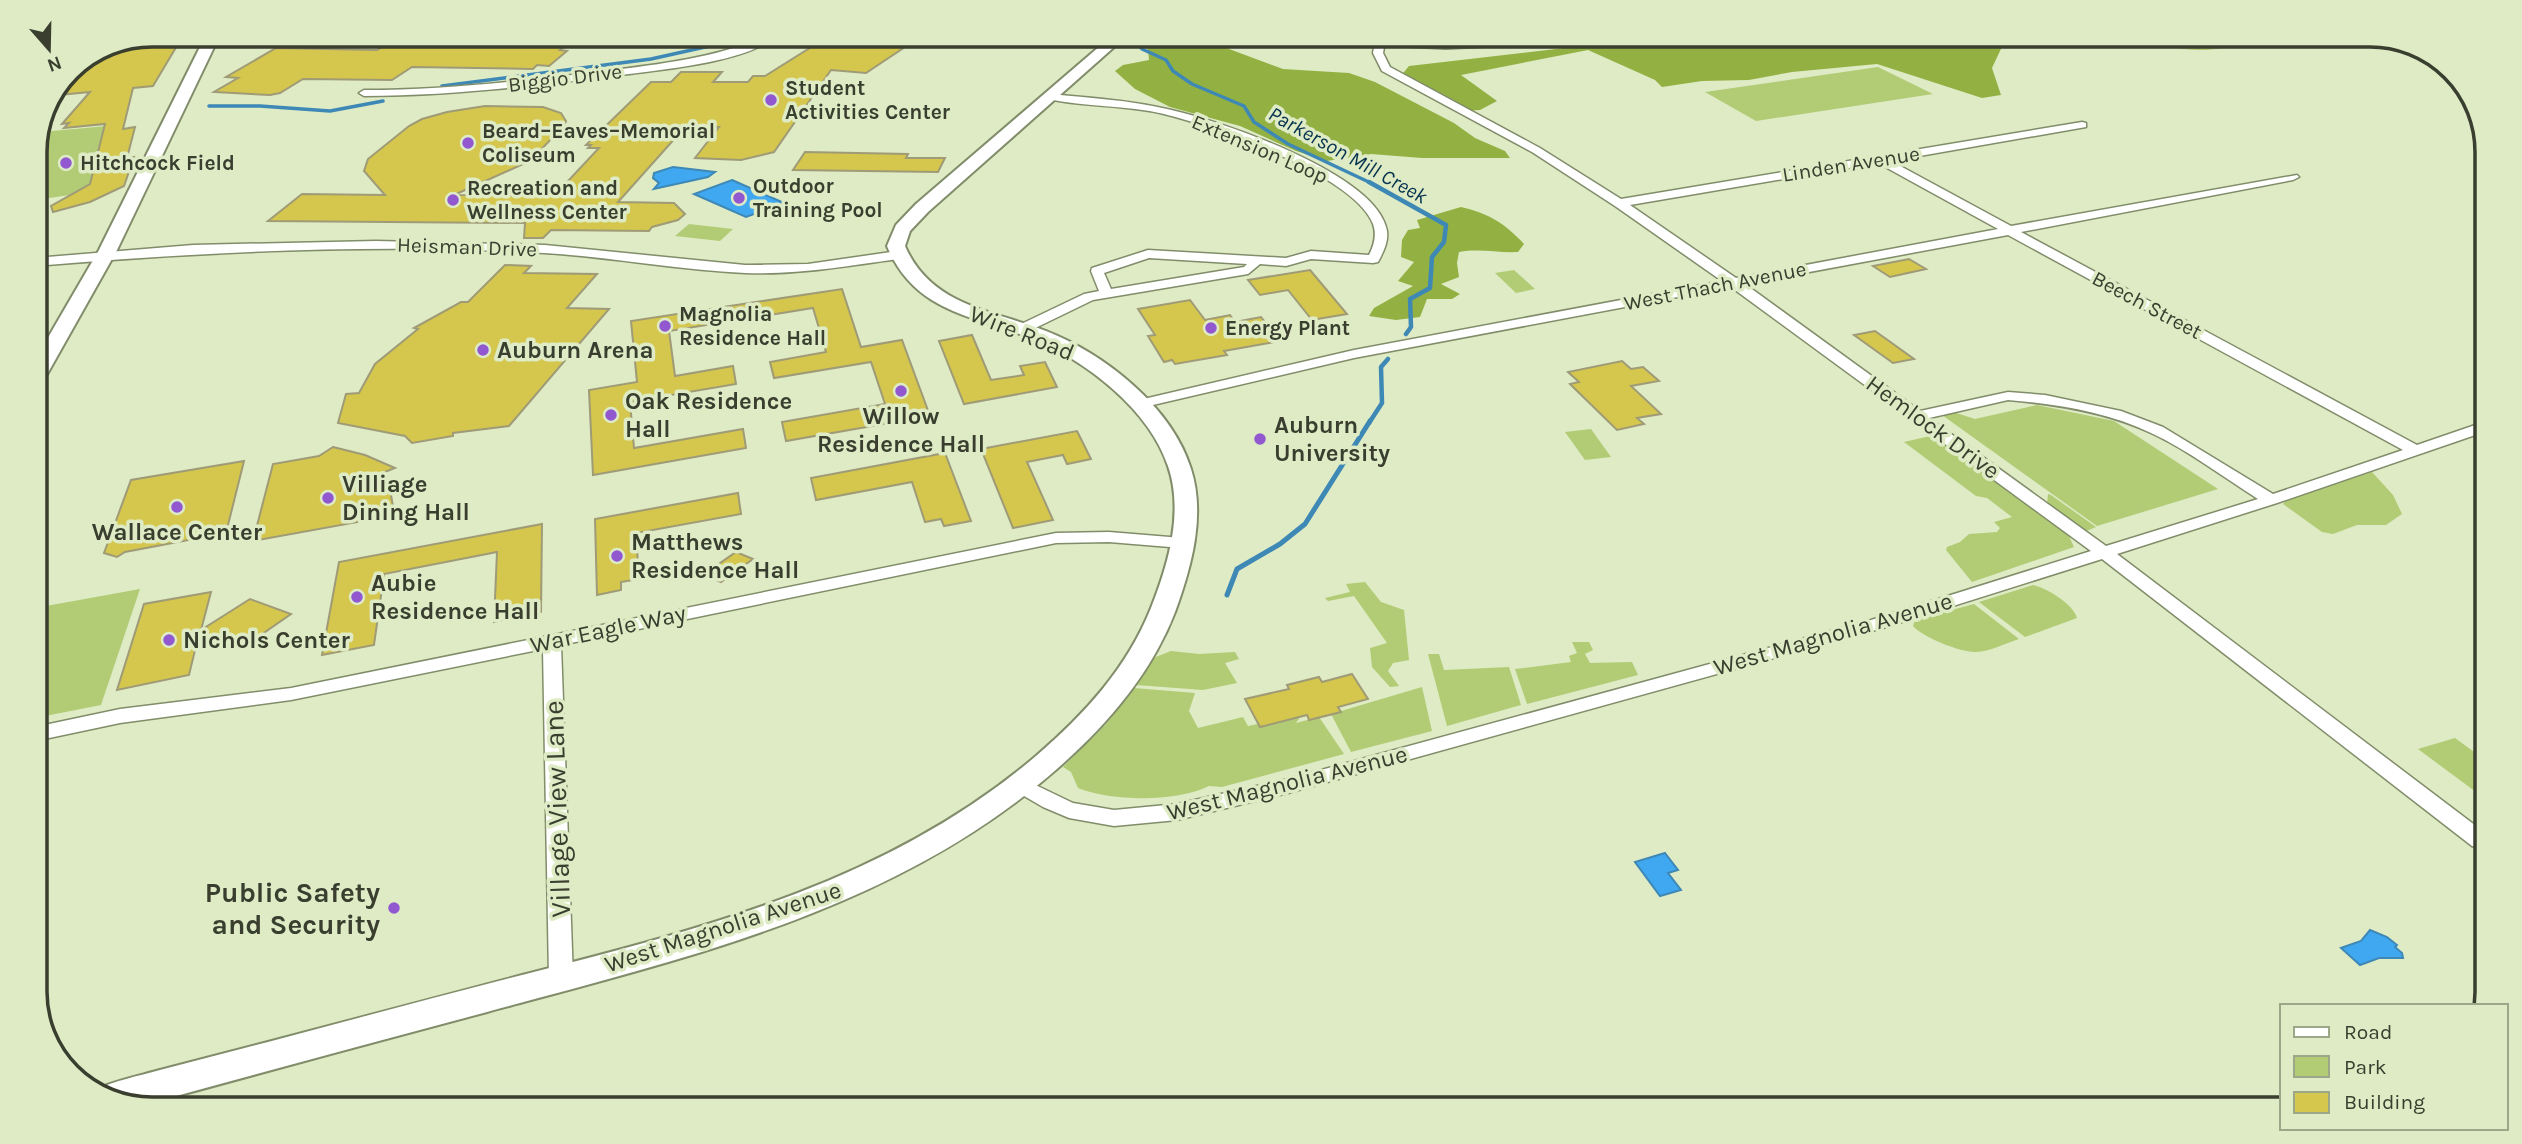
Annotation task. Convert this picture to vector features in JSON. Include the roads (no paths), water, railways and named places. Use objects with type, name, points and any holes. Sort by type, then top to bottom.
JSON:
[{"type":"street","points":[[47,357],[106,255],[207,47]]},
{"type":"street","name":"Biggio Drive","points":[[364,93],[444,92],[590,75],[720,55],[745,47]]},
{"type":"street","points":[[898,256],[897,238],[907,223],[1107,47]]},
{"type":"street","name":"Hemlock Drive","points":[[1379,47],[1378,53],[1386,69],[1536,150],[1619,203],[1733,282],[2102,551],[2475,836]]},
{"type":"street","name":"Extension Loop","points":[[1051,97],[1166,111],[1213,126],[1325,174],[1367,203],[1379,221],[1382,233],[1380,246],[1373,258],[1311,255],[1286,262],[1148,254],[1097,271],[1107,293]]},
{"type":"street","name":"Linden Avenue","points":[[1619,203],[2082,125]]},
{"type":"street","name":"Beech Street","points":[[1880,159],[2415,450]]},
{"type":"street","name":"West Thach Avenue","points":[[1140,404],[1354,354],[2293,177]]},
{"type":"street","name":"Heisman Drive","points":[[47,261],[219,247],[453,245],[572,251],[746,269],[791,269],[898,256]]},
{"type":"street","name":"Wire Road","points":[[898,256],[913,277],[932,293],[960,308],[1044,337],[1076,353],[1123,388],[1140,404],[1178,462],[1185,492],[1182,543],[1175,574],[1160,617],[1132,673],[1082,730],[1021,785]]},
{"type":"street","name":"Extension Loop","points":[[1021,329],[1089,296],[1248,270],[1255,261]]},
{"type":"street","points":[[1917,416],[2008,396],[2045,399],[2121,416],[2158,430],[2270,500]]},
{"type":"street","name":"West Magnolia Avenue","points":[[129,1094],[697,940],[825,897],[926,847],[1021,785],[1050,802],[1099,817],[1131,818],[1177,812],[1288,786],[1877,624],[2270,500],[2475,430]]},
{"type":"street","name":"War Eagle Way","points":[[47,731],[120,716],[291,694],[1056,538],[1109,537],[1182,543]]},
{"type":"street","name":"Village View Lane","points":[[552,640],[561,978]]},
{"type":"water","points":[[673,167],[715,172],[708,177],[654,189],[659,183],[653,178],[654,173]]},
{"type":"water","name":"Outdoor Training Pool","points":[[732,180],[784,203],[746,217],[694,194]]},
{"type":"water","points":[[1665,853],[1678,870],[1668,873],[1681,890],[1660,896],[1635,862]]},
{"type":"water","points":[[2370,930],[2387,937],[2397,945],[2395,947],[2402,953],[2403,958],[2379,958],[2360,965],[2341,948],[2361,941]]},
{"type":"waterway","name":"Parkerson Mill Creek","points":[[442,86],[651,59],[705,47]]},
{"type":"waterway","name":"Parkerson Mill Creek","points":[[1140,47],[1166,60],[1173,71],[1192,84],[1244,106],[1254,122],[1288,144],[1370,183]]},
{"type":"waterway","name":"Parkerson Mill Creek","points":[[209,106],[260,106],[330,111],[383,101]]},
{"type":"waterway","name":"Parkerson Mill Creek","points":[[1370,183],[1446,225],[1444,242],[1432,257],[1430,288],[1410,299],[1411,327],[1406,334]]},
{"type":"waterway","name":"Parkerson Mill Creek","points":[[1369,423],[1382,403],[1381,367],[1388,359]]},
{"type":"waterway","name":"Parkerson Mill Creek","points":[[1227,595],[1237,569],[1280,544],[1305,524],[1370,421]]},
{"type":"place","name":"Student Activities Center","points":[[771,100]]},
{"type":"place","name":"Beard–Eaves–Memorial Coliseum","points":[[468,143]]},
{"type":"place","name":"Hitchcock Field","points":[[66,163]]},
{"type":"place","name":"Outdoor Training Pool","points":[[739,198]]},
{"type":"place","name":"Recreation and Wellness Center","points":[[453,200]]},
{"type":"place","name":"Magnolia Residence Hall","points":[[665,326]]},
{"type":"place","name":"Energy Plant","points":[[1211,328]]},
{"type":"place","name":"Auburn Arena","points":[[483,350]]},
{"type":"place","name":"Willow Residence Hall","points":[[901,391]]},
{"type":"place","name":"Oak Residence Hall","points":[[611,415]]},
{"type":"place","name":"Auburn University","points":[[1260,439]]},
{"type":"place","name":"Villiage Dining Hall","points":[[328,498]]},
{"type":"place","name":"Wallace Center","points":[[177,507]]},
{"type":"place","name":"Matthews Residence Hall","points":[[617,556]]},
{"type":"place","name":"Aubie Residence Hall","points":[[357,597]]},
{"type":"place","name":"Nichols Center","points":[[169,640]]},
{"type":"place","name":"Public Safety and Security","points":[[394,908]]}]
